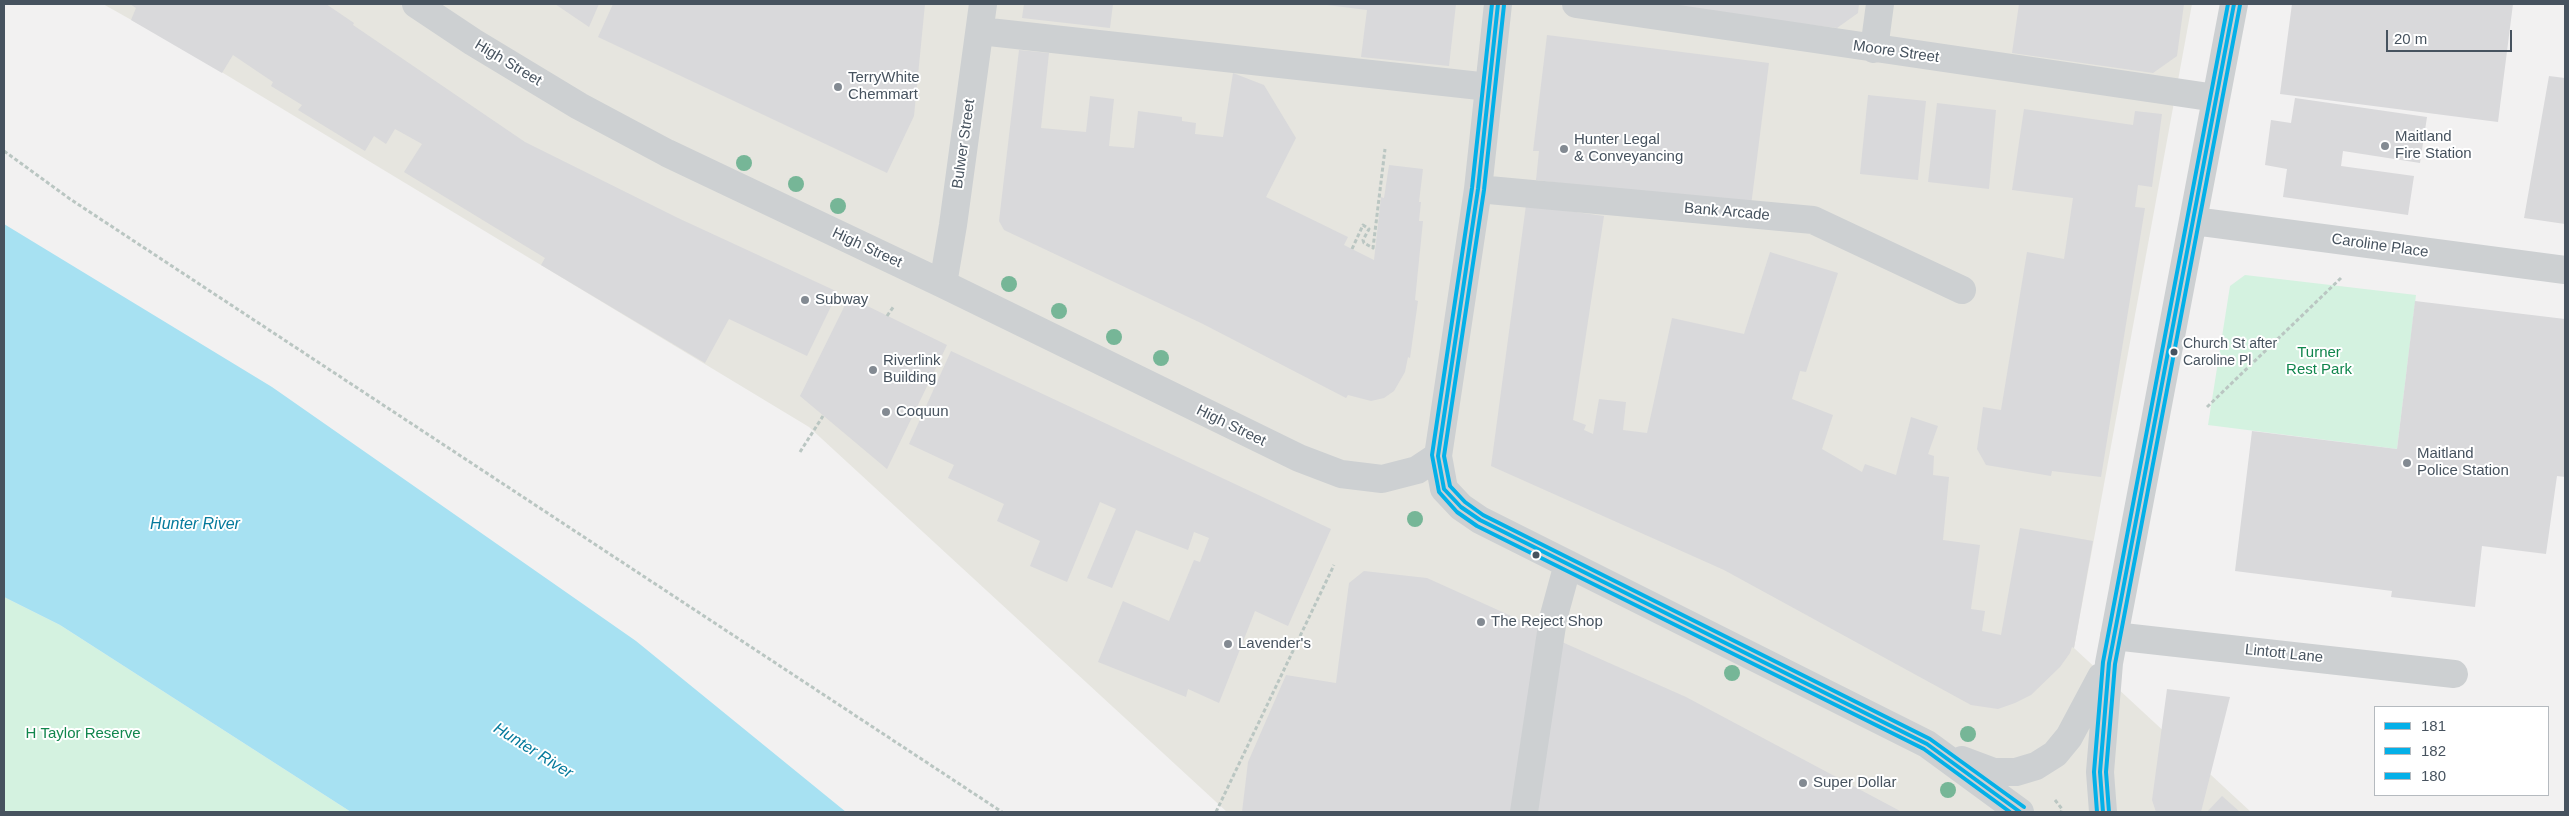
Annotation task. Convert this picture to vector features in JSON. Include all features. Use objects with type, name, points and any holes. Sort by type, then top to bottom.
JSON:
[{"type":"street","name":"High Street","points":[[416,4],[579,106],[667,153],[943,284],[1264,442],[1341,474],[1373,479],[1403,475],[1417,470],[1438,456]]},
{"type":"street","name":"Bulwer Street","points":[[943,284],[953,225],[983,4]]},
{"type":"street","points":[[1498,4],[1478,188],[1438,456],[1444,489],[1461,507],[1480,520],[1927,744],[1974,766],[1994,772],[2016,772],[2036,766],[2055,754],[2088,706],[2108,662]]},
{"type":"street","name":"Moore Street","points":[[1576,4],[2216,98]]},
{"type":"street","points":[[1874,49],[1880,4]]},
{"type":"street","points":[[2103,812],[2100,772],[2108,662],[2194,221],[2234,4]]},
{"type":"street","points":[[980,31],[1489,87]]},
{"type":"street","name":"Bank Arcade","points":[[1478,188],[1813,220],[1962,290]]},
{"type":"street","name":"Caroline Place","points":[[2194,221],[2565,270]]},
{"type":"street","points":[[1524,812],[1553,619],[1568,564]]},
{"type":"street","name":"Lintott Lane","points":[[2114,636],[2454,674]]},
{"type":"street","points":[[1927,744],[2020,812]]},
{"type":"path","points":[[1352,249],[1363,225],[1369,229],[1363,240],[1364,243],[1374,248],[1385,149]]},
{"type":"path","points":[[4,151],[70,199],[1002,812]]},
{"type":"path","points":[[2207,406],[2341,278]]},
{"type":"path","points":[[887,316],[894,306]]},
{"type":"path","points":[[800,452],[823,416]]},
{"type":"path","points":[[1216,812],[1334,565]]},
{"type":"path","points":[[2052,796],[2062,809],[2061,812]]},
{"type":"shaded area","points":[[103,4],[2192,4],[2074,648],[2251,812],[1227,812],[809,427],[190,53]]},
{"type":"green space","name":"Turner Rest Park","points":[[2245,275],[2416,295],[2397,449],[2208,425],[2230,286]]},
{"type":"green space","name":"H Taylor Reserve","points":[[4,597],[60,625],[351,812],[4,812]]},
{"type":"water","name":"Hunter River","points":[[4,224],[272,387],[636,641],[846,812],[351,812],[60,625],[4,597]]},
{"type":"building","points":[[130,4],[326,4],[354,23],[353,25],[525,142],[678,218],[838,292],[807,356],[729,319],[705,363],[541,265],[545,258],[404,172],[422,144],[395,129],[386,144],[374,136],[365,151],[298,110],[302,105],[271,86],[273,82],[233,55],[222,73],[131,20],[136,8]]},
{"type":"building","points":[[555,4],[599,4],[589,27]]},
{"type":"building","points":[[613,4],[925,4],[914,116],[887,173],[598,37]]},
{"type":"building","points":[[1024,4],[1113,4],[1110,28],[1022,18]]},
{"type":"building","points":[[1319,4],[1456,4],[1449,66],[1361,57],[1367,10]]},
{"type":"building","points":[[1640,4],[1859,4],[1858,13],[1837,28]]},
{"type":"building","points":[[2019,4],[2184,4],[2177,56],[2153,73],[2012,53]]},
{"type":"building","points":[[2292,4],[2513,4],[2498,122],[2280,94]]},
{"type":"building","points":[[1547,35],[1769,63],[1751,206],[1536,180],[1539,151],[1533,151]]},
{"type":"building","points":[[1019,50],[1049,53],[1041,128],[1086,132],[1090,96],[1114,99],[1109,146],[1134,148],[1138,111],[1182,117],[1182,121],[1196,123],[1195,134],[1223,137],[1233,73],[1264,85],[1296,138],[1266,197],[1348,237],[1344,245],[1374,260],[1381,197],[1384,198],[1389,165],[1423,169],[1419,221],[1423,221],[1415,300],[1418,301],[1410,358],[1408,357],[1405,372],[1394,391],[1384,398],[1371,401],[1348,395],[1346,398],[1203,324],[1004,230],[999,221]]},
{"type":"building","points":[[2549,76],[2565,78],[2565,224],[2524,218]]},
{"type":"building","points":[[1868,95],[1926,101],[1918,180],[1860,174]]},
{"type":"building","points":[[2295,98],[2427,117],[2420,163],[2343,151],[2341,166],[2414,176],[2408,215],[2283,197],[2287,169],[2265,165],[2271,120],[2291,123]]},
{"type":"building","points":[[1937,103],[1996,110],[1989,189],[1928,182]]},
{"type":"building","points":[[2024,109],[2133,125],[2135,111],[2162,114],[2152,187],[2138,185],[2135,207],[2145,208],[2101,477],[2052,471],[2051,476],[1986,465],[1977,449],[1983,407],[2001,410],[2027,252],[2064,259],[2073,198],[2012,190]]},
{"type":"building","points":[[1526,205],[1604,216],[1573,420],[1586,425],[1584,430],[1593,434],[1599,399],[1626,402],[1623,430],[1647,433],[1672,318],[1744,334],[1770,252],[1838,273],[1806,372],[1800,371],[1792,399],[1833,415],[1822,449],[1862,472],[1865,464],[1896,475],[1911,417],[1938,426],[1928,454],[1934,456],[1933,475],[1949,477],[1943,540],[1980,545],[1971,609],[1985,611],[1982,631],[2001,635],[2020,528],[2093,541],[2074,648],[2072,647],[2060,667],[2031,695],[2015,703],[1998,709],[1971,705],[1724,570],[1491,466]]},
{"type":"building","name":"Riverlink Building","points":[[849,297],[947,345],[887,469],[800,396]]},
{"type":"building","name":"Maitland Police Station","points":[[2415,301],[2565,319],[2565,477],[2557,476],[2546,554],[2482,546],[2475,607],[2391,597],[2392,591],[2235,571],[2252,431],[2397,449]]},
{"type":"building","points":[[951,351],[1331,529],[1288,626],[1255,611],[1219,703],[1188,689],[1186,697],[1098,662],[1123,601],[1169,621],[1194,560],[1200,562],[1209,538],[1194,532],[1188,550],[1136,530],[1112,588],[1087,578],[1116,509],[1100,502],[1067,582],[1030,566],[1040,541],[997,521],[1004,504],[948,478],[954,465],[909,444]]},
{"type":"building","points":[[1364,571],[1427,578],[1540,629],[1515,812],[1242,812],[1248,762],[1286,675],[1336,683],[1349,583]]},
{"type":"building","points":[[1562,642],[1686,697],[1902,812],[1535,812]]},
{"type":"building","points":[[2167,689],[2230,697],[2201,812],[2156,812],[2152,800]]},
{"type":"building","points":[[2222,796],[2240,812],[2207,812]]},
{"type":"transit line","name":"182","points":[[1492,4],[1472,188],[1432,455],[1439,492],[1457,512],[1477,526],[1924,749],[2010,812]]},
{"type":"transit line","name":"181","points":[[1498,4],[1478,189],[1438,456],[1444,489],[1461,507],[1480,520],[1927,744],[2020,812]]},
{"type":"transit line","name":"180","points":[[2097,812],[2094,772],[2103,662],[2228,4]]},
{"type":"transit line","name":"181","points":[[2103,812],[2100,772],[2109,663],[2234,4]]},
{"type":"transit line","name":"180","points":[[1504,5],[1484,190],[1444,456],[1450,486],[1465,502],[1483,515],[1930,739],[2024,807]]},
{"type":"transit line","name":"182","points":[[2109,812],[2106,772],[2115,664],[2240,5]]},
{"type":"place","name":"TerryWhite Chemmart","points":[[838,87]]},
{"type":"place","name":"Maitland Fire Station","points":[[2385,146]]},
{"type":"place","name":"Hunter Legal & Conveyancing","points":[[1564,149]]},
{"type":"place","name":"Subway","points":[[805,300]]},
{"type":"place","name":"Church St after Caroline Pl","points":[[2174,352]]},
{"type":"place","name":"Riverlink Building","points":[[873,370]]},
{"type":"place","name":"Coquun","points":[[886,412]]},
{"type":"place","name":"Maitland Police Station","points":[[2407,463]]},
{"type":"place","name":"The Reject Shop","points":[[1481,622]]},
{"type":"place","name":"Lavender's","points":[[1228,644]]},
{"type":"place","name":"Super Dollar","points":[[1803,783]]}]
